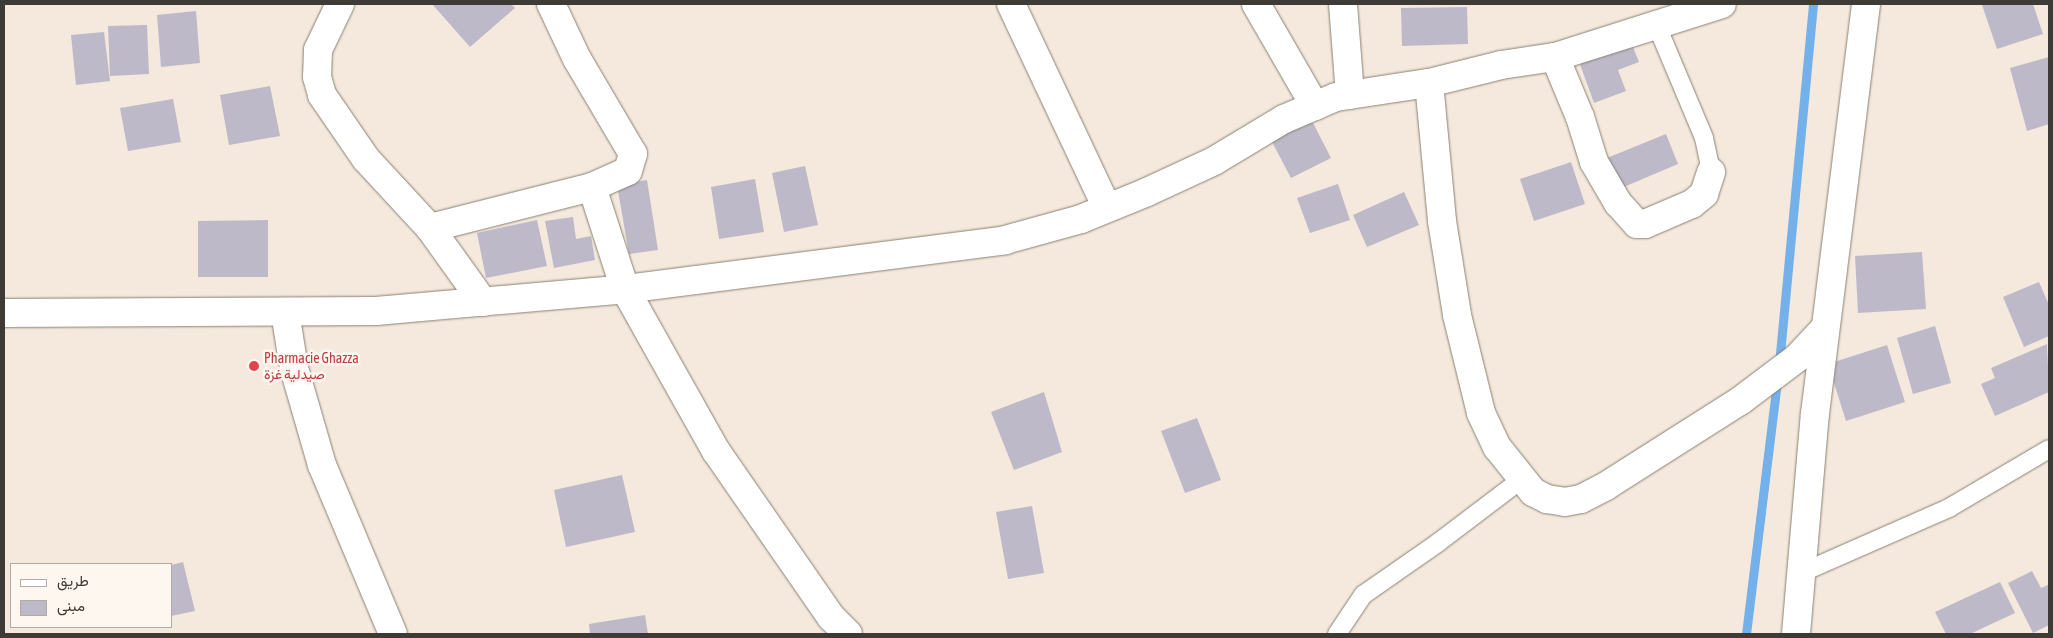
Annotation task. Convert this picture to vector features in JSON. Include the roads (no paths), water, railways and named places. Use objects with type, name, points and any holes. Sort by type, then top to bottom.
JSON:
[{"type":"street","points":[[340,4],[318,50],[317,77],[322,96],[366,159],[430,228],[483,302]]},
{"type":"street","points":[[430,228],[592,187],[628,171],[633,154],[577,59],[552,4]]},
{"type":"street","points":[[1011,4],[1107,208]]},
{"type":"street","points":[[1256,4],[1315,106]]},
{"type":"street","points":[[1343,4],[1350,95]]},
{"type":"street","points":[[4,313],[376,311],[625,289],[1005,240],[1107,208],[1214,161],[1284,119],[1315,106],[1350,95],[1429,83],[1500,65],[1555,57],[1722,4]]},
{"type":"street","points":[[1796,634],[1824,329],[1866,4]]},
{"type":"street","points":[[1555,57],[1580,116],[1594,162],[1618,203],[1637,224],[1645,224],[1692,204],[1704,194],[1711,172]]},
{"type":"street","points":[[1429,83],[1442,221],[1457,315],[1481,413],[1497,447],[1534,492],[1548,499],[1564,502],[1581,499],[1606,486],[1740,401],[1797,358],[1824,329]]},
{"type":"street","points":[[592,187],[625,289],[716,451],[831,617],[848,634]]},
{"type":"street","points":[[285,312],[294,368],[322,465],[393,634]]},
{"type":"lane","points":[[1657,26],[1704,138],[1711,172]]},
{"type":"lane","points":[[1801,573],[1949,508],[2049,449]]},
{"type":"lane","points":[[1336,634],[1363,594],[1439,542],[1522,479]]},
{"type":"waterway","points":[[1779,364],[1813,4]]},
{"type":"waterway","points":[[1746,634],[1777,380]]},
{"type":"place","name":"Pharmacie Ghazza صيدلية غزة","points":[[254,366]]}]
